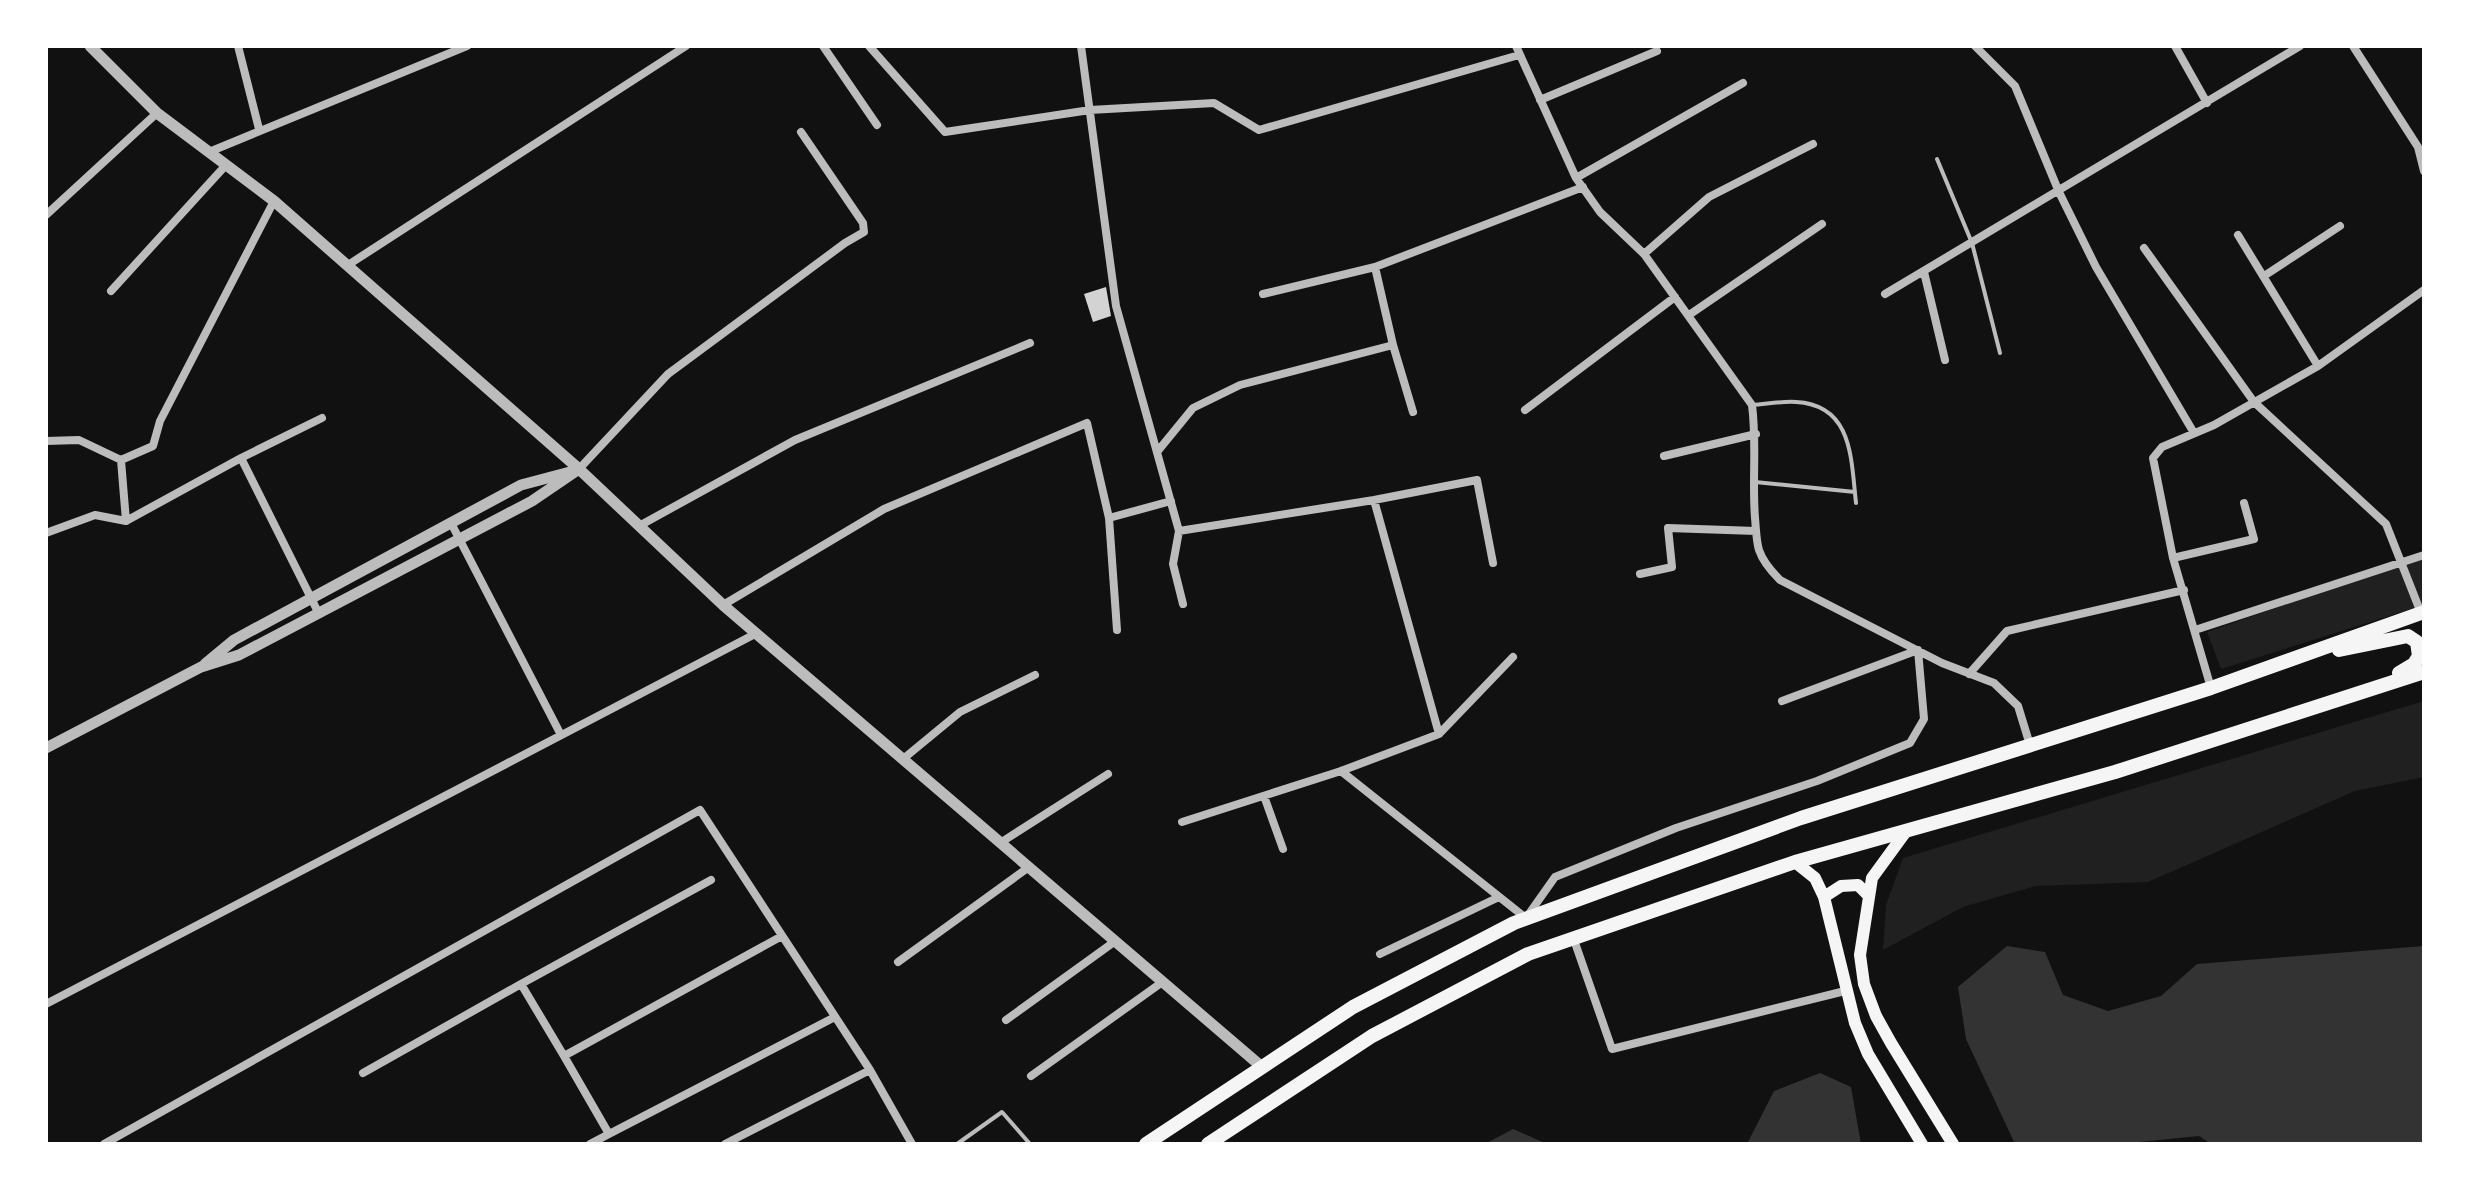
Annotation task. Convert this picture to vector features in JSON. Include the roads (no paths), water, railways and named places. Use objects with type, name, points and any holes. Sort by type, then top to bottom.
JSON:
[{"type":"highway","points":[[1146,1144],[1353,1007],[1526,918],[1801,818],[2211,688],[2423,613]]},
{"type":"highway","points":[[2313,653],[2408,636],[2417,642],[2419,656],[2414,664],[2366,689]]},
{"type":"highway","points":[[1208,1144],[1372,1036],[1528,954],[1795,862],[2115,772],[2424,672]]},
{"type":"main road","points":[[1907,830],[1872,878],[1860,955],[1864,984],[1876,1016],[1953,1144]]},
{"type":"main road","points":[[1795,862],[1815,878],[1824,897],[1845,991],[1868,1054],[1922,1144]]},
{"type":"main road","points":[[1824,897],[1841,886],[1858,885],[1868,895]]},
{"type":"street","points":[[90,46],[157,113],[274,201],[579,469],[723,605],[1262,1067]]},
{"type":"street","points":[[238,46],[259,129]]},
{"type":"street","points":[[209,152],[467,46]]},
{"type":"street","points":[[348,265],[686,46]]},
{"type":"street","points":[[823,46],[877,125]]},
{"type":"street","points":[[869,46],[945,132],[1090,110],[1214,103],[1259,130],[1518,51],[1576,178],[1600,212],[1644,254],[1752,405],[1756,434],[1752,482],[1756,531],[1758,548],[1767,567],[1780,580],[1918,650],[1994,683],[2018,706],[2030,745]]},
{"type":"street","points":[[1081,46],[1116,306],[1179,531],[1173,564],[1183,604]]},
{"type":"street","points":[[1975,46],[2015,86],[2059,192],[2096,267],[2194,433]]},
{"type":"street","points":[[2175,46],[2207,103]]},
{"type":"street","points":[[1885,294],[2300,46]]},
{"type":"street","points":[[2353,46],[2421,145],[2424,171]]},
{"type":"street","points":[[1540,100],[1657,51]]},
{"type":"street","points":[[1576,178],[1743,83]]},
{"type":"street","points":[[46,215],[157,113]]},
{"type":"street","points":[[46,748],[201,667],[239,655],[319,614],[532,501],[579,469],[668,374],[864,232],[863,223],[801,132]]},
{"type":"street","points":[[1644,254],[1709,197],[1813,144]]},
{"type":"street","points":[[111,291],[226,165]]},
{"type":"street","points":[[1263,294],[1375,267],[1583,187]]},
{"type":"street","points":[[46,441],[79,440],[121,460],[153,446],[160,421],[274,201]]},
{"type":"street","points":[[1689,315],[1822,224]]},
{"type":"street","points":[[2264,276],[2340,226]]},
{"type":"street","points":[[2238,235],[2318,366]]},
{"type":"street","points":[[2144,248],[2254,402],[2386,524],[2423,613]]},
{"type":"street","points":[[1375,267],[1413,412]]},
{"type":"street","points":[[1924,272],[1945,360]]},
{"type":"street","points":[[2211,688],[2173,558],[2153,458],[2162,447],[2254,402],[2318,366],[2424,290]]},
{"type":"street","points":[[1525,410],[1675,297]]},
{"type":"street","points":[[639,526],[795,440],[1030,343]]},
{"type":"street","points":[[1157,452],[1193,408],[1240,385],[1393,345]]},
{"type":"street","points":[[46,533],[95,515],[126,521],[322,418]]},
{"type":"street","points":[[723,605],[884,509],[1087,423],[1109,518],[1117,630]]},
{"type":"street","points":[[1664,456],[1756,434]]},
{"type":"street","points":[[241,458],[319,614]]},
{"type":"street","points":[[121,460],[126,521]]},
{"type":"street","points":[[201,667],[234,640],[521,485],[579,469]]},
{"type":"street","points":[[1179,531],[1477,480],[1493,563]]},
{"type":"street","points":[[1374,500],[1439,734]]},
{"type":"street","points":[[1109,518],[1171,501]]},
{"type":"street","points":[[2173,558],[2254,539],[2244,503]]},
{"type":"street","points":[[451,523],[561,735]]},
{"type":"street","points":[[1640,574],[1672,567],[1668,528],[1756,531]]},
{"type":"street","points":[[2195,630],[2424,555]]},
{"type":"street","points":[[1969,674],[2007,631],[2184,590]]},
{"type":"street","points":[[46,1004],[757,633]]},
{"type":"street","points":[[1782,701],[1918,650]]},
{"type":"street","points":[[1341,771],[1526,918],[1555,877],[1676,828],[1817,781],[1910,743],[1924,719],[1918,650]]},
{"type":"street","points":[[1182,822],[1341,771],[1439,734],[1513,657]]},
{"type":"street","points":[[903,759],[960,712],[1035,675]]},
{"type":"street","points":[[1000,843],[1108,774]]},
{"type":"street","points":[[1264,796],[1283,849]]},
{"type":"street","points":[[104,1144],[700,810],[870,1070],[912,1144]]},
{"type":"street","points":[[898,962],[1029,867]]},
{"type":"street","points":[[363,1073],[711,880]]},
{"type":"street","points":[[1380,954],[1499,897]]},
{"type":"street","points":[[564,1056],[782,936]]},
{"type":"street","points":[[1573,937],[1612,1049],[1845,991]]},
{"type":"street","points":[[1006,1020],[1114,942]]},
{"type":"street","points":[[1031,1076],[1161,983]]},
{"type":"street","points":[[521,984],[609,1134]]},
{"type":"street","points":[[590,1144],[835,1017]]},
{"type":"street","points":[[725,1144],[870,1070]]},
{"type":"lane","points":[[1937,159],[1972,243],[2000,353]]},
{"type":"lane","points":[[1752,405],[1798,401],[1829,410],[1841,425],[1850,450],[1856,503]]},
{"type":"lane","points":[[1752,482],[1855,492]]},
{"type":"lane","points":[[957,1144],[1002,1112],[1030,1144]]}]
